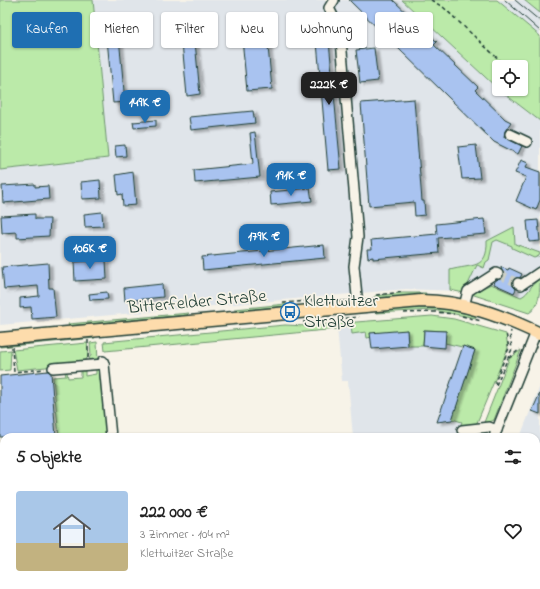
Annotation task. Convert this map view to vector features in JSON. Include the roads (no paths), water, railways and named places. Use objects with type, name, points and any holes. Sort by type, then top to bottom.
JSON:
[{"type":"main road","name":"Bitterfelder Straße","points":[[0,339],[421,301],[446,302],[464,306],[539,329]]},
{"type":"street","points":[[332,4],[341,40],[357,228],[354,266],[358,306]]},
{"type":"street","points":[[510,134],[527,142]]},
{"type":"street","points":[[518,283],[521,285],[540,272]]},
{"type":"street","points":[[464,306],[468,291],[496,273],[498,274]]},
{"type":"street","points":[[462,430],[489,428],[496,433],[539,329]]},
{"type":"street","points":[[53,368],[103,363],[111,433]]},
{"type":"tunnel","points":[[498,274],[518,283]]},
{"type":"tram line","points":[[505,0],[540,31]]},
{"type":"tram line","points":[[515,0],[540,21]]},
{"type":"place","name":"Klettwitzer Straße","points":[[290,312]]}]
